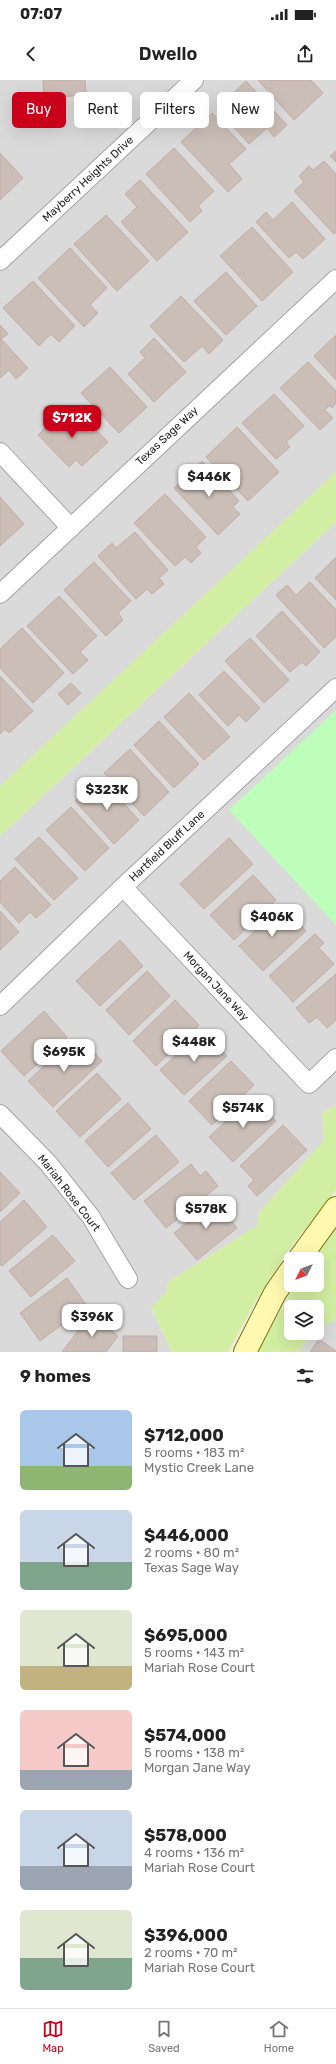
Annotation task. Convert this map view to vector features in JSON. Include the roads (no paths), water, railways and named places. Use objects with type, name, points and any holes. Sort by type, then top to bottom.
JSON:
[{"type":"street","name":"Mayberry Heights Drive","points":[[0,262],[194,80]]},
{"type":"street","name":"Texas Sage Way","points":[[0,594],[336,279]]},
{"type":"street","points":[[0,452],[71,528]]},
{"type":"street","name":"Hartfield Bluff Lane","points":[[0,1006],[123,887],[336,688]]},
{"type":"street","name":"Morgan Jane Way","points":[[123,887],[309,1084],[336,1058]]},
{"type":"street","name":"Mariah Rose Court","points":[[0,1114],[48,1164],[91,1217],[128,1279]]},
{"type":"street","points":[[304,1252],[336,1208]]},
{"type":"street","points":[[245,1352],[275,1293],[284,1280]]}]
